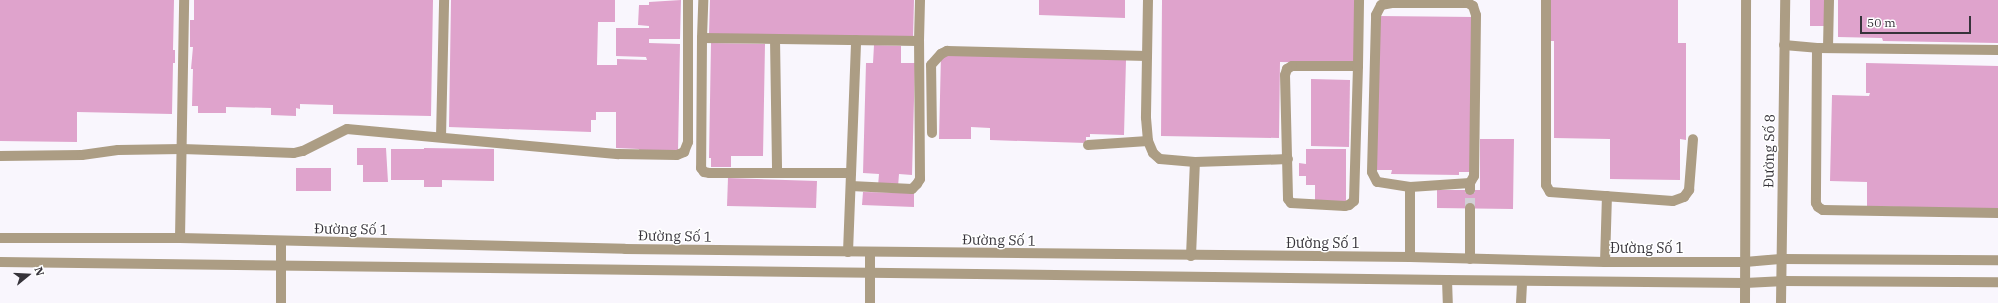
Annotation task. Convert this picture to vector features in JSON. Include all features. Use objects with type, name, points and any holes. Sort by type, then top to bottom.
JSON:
[{"type":"street","points":[[180,238],[184,0]]},
{"type":"street","points":[[441,137],[444,0]]},
{"type":"street","points":[[0,156],[82,155],[118,150],[182,149],[294,153],[303,151],[347,129],[618,154],[677,155],[684,152],[688,142],[688,0]]},
{"type":"street","points":[[703,0],[702,168],[704,172],[851,173]]},
{"type":"street","points":[[850,186],[912,189],[920,179],[920,0]]},
{"type":"street","points":[[1148,0],[1146,118],[1148,141],[1153,153],[1160,159],[1195,162],[1288,159]]},
{"type":"street","points":[[1358,66],[1292,66],[1287,69],[1285,75],[1288,199],[1291,204],[1345,206],[1353,203],[1354,201],[1358,66],[1359,0]]},
{"type":"street","points":[[1546,0],[1546,185],[1550,192],[1673,201],[1684,197],[1689,190],[1693,139]]},
{"type":"street","name":"Đường Số 8","points":[[1745,303],[1746,0]]},
{"type":"street","name":"Đường Số 8","points":[[1781,303],[1785,0]]},
{"type":"street","points":[[1828,48],[1829,0]]},
{"type":"street","points":[[1392,3],[1468,3],[1473,6],[1476,15],[1474,176],[1470,187],[1410,187],[1377,182],[1372,172],[1376,15],[1381,5],[1392,3]]},
{"type":"street","points":[[702,38],[919,41]]},
{"type":"street","points":[[775,39],[777,173]]},
{"type":"street","points":[[848,252],[856,40]]},
{"type":"street","points":[[1784,45],[1817,48],[1998,50]]},
{"type":"street","points":[[1817,48],[1816,203],[1818,207],[1823,210],[1998,213]]},
{"type":"street","points":[[932,133],[931,65],[941,54],[947,51],[1147,56]]},
{"type":"street","points":[[1088,145],[1148,141]]},
{"type":"street","points":[[1191,256],[1195,162]]},
{"type":"street","points":[[1410,187],[1410,257]]},
{"type":"street","points":[[1605,262],[1607,196]]},
{"type":"street","points":[[1470,208],[1470,259]]},
{"type":"street","name":"Đường Số 1","points":[[0,238],[180,238],[281,242],[870,253],[1410,257],[1605,262],[1745,262],[1782,259],[1998,260]]},
{"type":"street","points":[[281,242],[281,303]]},
{"type":"street","points":[[870,253],[870,303]]},
{"type":"street","points":[[0,262],[1745,283],[1782,281],[1998,282]]},
{"type":"street","points":[[1447,280],[1448,303]]},
{"type":"street","points":[[1521,303],[1522,280]]},
{"type":"building","points":[[0,0],[174,0],[173,50],[175,50],[175,63],[173,63],[172,114],[77,112],[77,142],[0,141]]},
{"type":"building","points":[[194,0],[433,0],[431,116],[333,114],[333,105],[300,104],[300,109],[296,108],[296,116],[271,115],[271,108],[226,107],[226,113],[198,113],[198,106],[192,106],[193,69],[191,69],[193,47],[190,47],[190,20],[194,20]]},
{"type":"building","points":[[451,0],[615,0],[615,22],[598,22],[597,65],[617,65],[617,59],[647,60],[646,57],[616,56],[616,28],[649,28],[649,26],[638,25],[639,5],[649,5],[649,2],[681,0],[680,39],[649,39],[649,43],[680,44],[678,151],[639,153],[639,149],[616,148],[616,112],[596,112],[596,120],[591,120],[591,132],[449,127]]},
{"type":"building","points":[[710,0],[914,0],[913,39],[709,34]]},
{"type":"building","points":[[1039,0],[1125,0],[1125,18],[1039,15]]},
{"type":"building","points":[[1162,0],[1354,0],[1354,63],[1280,62],[1279,138],[1161,136]]},
{"type":"building","points":[[1548,0],[1678,0],[1678,43],[1686,43],[1686,140],[1680,139],[1680,180],[1610,179],[1610,139],[1554,138],[1554,41],[1547,41]]},
{"type":"building","points":[[1810,0],[1824,0],[1824,26],[1810,26]]},
{"type":"building","points":[[1838,0],[1998,0],[1998,43],[1883,41],[1882,38],[1838,37]]},
{"type":"building","points":[[1378,16],[1474,17],[1472,172],[1459,172],[1459,175],[1391,174],[1392,170],[1376,170]]},
{"type":"building","points":[[711,43],[765,44],[763,156],[731,156],[731,167],[711,167],[711,158],[709,158]]},
{"type":"building","points":[[874,45],[901,46],[901,63],[915,63],[912,175],[899,174],[898,187],[878,186],[879,174],[863,173],[866,63],[873,63]]},
{"type":"building","points":[[941,54],[1126,60],[1124,135],[1090,134],[1090,137],[1086,137],[1086,143],[990,140],[990,128],[971,127],[971,139],[939,139]]},
{"type":"building","points":[[1866,63],[1998,66],[1998,210],[1867,206],[1867,182],[1830,181],[1832,95],[1869,96],[1870,93],[1866,93]]},
{"type":"building","points":[[1311,79],[1350,80],[1349,147],[1311,146]]},
{"type":"building","points":[[1480,139],[1514,139],[1513,209],[1437,208],[1437,190],[1480,190]]},
{"type":"building","points":[[357,148],[386,148],[388,182],[363,182],[363,165],[357,165]]},
{"type":"building","points":[[391,149],[494,149],[494,181],[442,180],[442,187],[424,187],[424,180],[391,180]]},
{"type":"building","points":[[1306,149],[1346,149],[1346,205],[1315,204],[1315,185],[1306,185],[1306,176],[1299,176],[1299,163],[1306,164]]},
{"type":"building","points":[[296,168],[331,168],[331,191],[296,191]]},
{"type":"building","points":[[728,178],[817,181],[816,208],[727,206]]},
{"type":"building","points":[[863,192],[914,193],[914,207],[862,205]]},
{"type":"tunnel","points":[[1470,190],[1470,208]]}]
